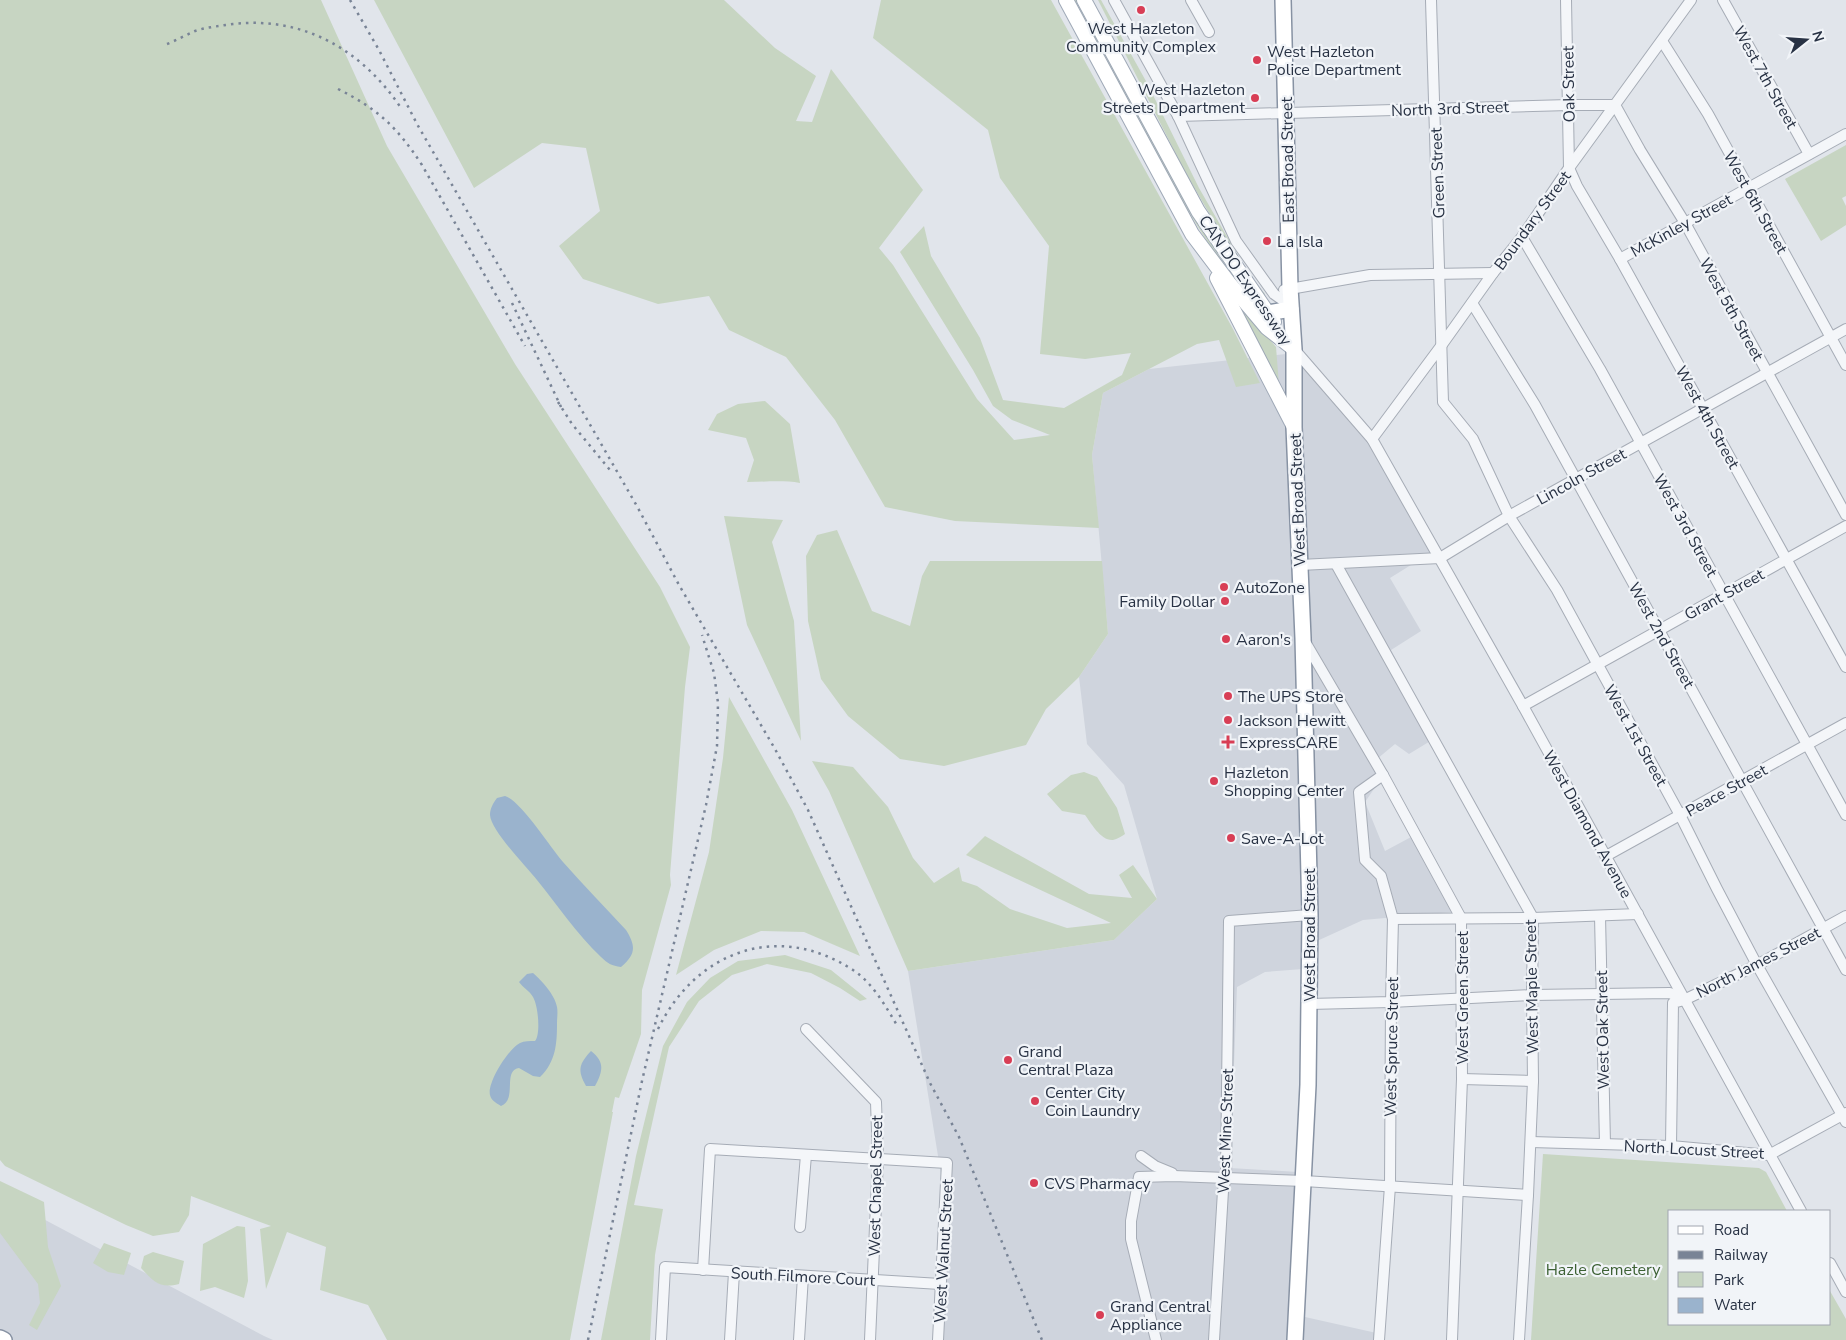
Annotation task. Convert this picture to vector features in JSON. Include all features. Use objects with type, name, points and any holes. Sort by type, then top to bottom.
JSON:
[{"type":"highway","name":"East Broad Street","points":[[1283,0],[1290,288],[1294,349]]},
{"type":"highway","points":[[1268,313],[1291,308]]},
{"type":"highway","name":"West Broad Street","points":[[1294,349],[1294,428],[1303,638],[1310,915],[1308,1086],[1295,1340]]},
{"type":"highway","points":[[0,1338],[4,1340]]},
{"type":"main road","name":"CAN DO Expressway","points":[[1066,0],[1192,234],[1229,283],[1267,328],[1294,349]]},
{"type":"main road","name":"CAN DO Expressway","points":[[1084,0],[1198,210],[1294,349]]},
{"type":"main road","points":[[1192,234],[1215,273],[1294,428]]},
{"type":"street","points":[[1114,0],[1178,116],[1236,241],[1274,294],[1291,308]]},
{"type":"street","points":[[1191,0],[1209,32]]},
{"type":"street","name":"Green Street","points":[[1431,0],[1441,346]]},
{"type":"street","name":"Oak Street","points":[[1566,0],[1569,168]]},
{"type":"street","name":"Boundary Street","points":[[1372,439],[1493,273],[1522,237],[1569,168],[1691,0]]},
{"type":"street","name":"West 7th Street","points":[[1727,1],[1809,154]]},
{"type":"street","name":"West 6th Street","points":[[1662,40],[1708,114],[1846,365]]},
{"type":"street","name":"North 3rd Street","points":[[1178,116],[1569,104],[1615,105]]},
{"type":"street","name":"West 5th Street","points":[[1615,105],[1685,223],[1846,515]]},
{"type":"street","name":"McKinley Street","points":[[1620,259],[1846,134]]},
{"type":"street","name":"West 4th Street","points":[[1569,168],[1577,186],[1620,259],[1846,667]]},
{"type":"street","name":"West 3rd Street","points":[[1522,237],[1640,443],[1846,816]]},
{"type":"street","points":[[1274,294],[1290,288],[1370,275],[1493,273]]},
{"type":"street","name":"West 2nd Street","points":[[1472,303],[1535,405],[1846,970]]},
{"type":"street","name":"Lincoln Street","points":[[1300,566],[1440,558],[1509,516],[1846,329]]},
{"type":"street","name":"West 1st Street","points":[[1441,346],[1444,402],[1473,439],[1509,516],[1557,590],[1680,815],[1757,965],[1845,1116]]},
{"type":"street","name":"West Diamond Avenue","points":[[1294,349],[1372,439],[1523,706],[1800,1210]]},
{"type":"street","name":"Grant Street","points":[[1523,706],[1846,526]]},
{"type":"street","name":"West Maple Street","points":[[1336,564],[1532,918],[1533,1081],[1519,1340]]},
{"type":"street","name":"West Green Street","points":[[1303,638],[1383,775],[1461,918],[1463,998],[1462,1080],[1452,1340]]},
{"type":"street","name":"Peace Street","points":[[1606,856],[1846,723]]},
{"type":"street","name":"West Spruce Street","points":[[1379,1340],[1390,1186],[1393,918],[1381,876],[1365,860],[1359,792],[1383,775]]},
{"type":"street","points":[[1393,918],[1532,918],[1638,914]]},
{"type":"street","name":"West Mine Street","points":[[1214,1340],[1223,1191],[1226,1177],[1229,921],[1310,915]]},
{"type":"street","name":"West Oak Street","points":[[1600,916],[1605,1144]]},
{"type":"street","name":"North James Street","points":[[1309,1004],[1532,995],[1670,993],[1684,1000],[1757,965],[1846,916]]},
{"type":"street","points":[[1671,1146],[1673,1003],[1684,1000]]},
{"type":"street","name":"West Chapel Street","points":[[806,1029],[876,1102],[878,1159],[870,1340]]},
{"type":"street","points":[[1462,1080],[1533,1081]]},
{"type":"street","name":"North Locust Street","points":[[1531,1142],[1671,1146],[1769,1155],[1845,1116]]},
{"type":"street","points":[[703,1270],[710,1149],[878,1159]]},
{"type":"street","points":[[800,1227],[806,1155]]},
{"type":"street","points":[[1141,1156],[1155,1166],[1171,1172],[1174,1176]]},
{"type":"street","name":"West Walnut Street","points":[[878,1159],[947,1163],[938,1340]]},
{"type":"street","points":[[1156,1340],[1131,1239],[1131,1221],[1139,1177],[1174,1176],[1304,1180],[1528,1195]]},
{"type":"street","points":[[1831,1265],[1846,1292]]},
{"type":"street","name":"South Filmore Court","points":[[661,1340],[665,1267],[940,1284]]},
{"type":"street","points":[[730,1340],[734,1272]]},
{"type":"street","points":[[799,1340],[803,1276]]},
{"type":"shaded area","points":[[1304,352],[1440,547],[1390,578],[1421,631],[1391,650],[1437,737],[1409,754],[1395,744],[1377,759],[1376,786],[1365,802],[1385,851],[1413,836],[1433,855],[1463,911],[1363,920],[1317,941],[1316,968],[1265,972],[1237,987],[1230,1168],[1298,1172],[1305,1317],[1381,1334],[1380,1340],[939,1340],[945,1199],[908,971],[1114,940],[1157,899],[1124,785],[1087,744],[1079,677],[1108,634],[1092,455],[1103,393],[1149,369]]},
{"type":"shaded area","points":[[0,1196],[264,1336],[273,1340],[0,1340]]},
{"type":"green space","points":[[0,0],[321,0],[387,146],[515,364],[660,587],[690,647],[685,687],[670,875],[671,885],[642,990],[641,1034],[619,1098],[615,1097],[570,1340],[387,1340],[368,1305],[320,1290],[326,1247],[287,1232],[266,1289],[260,1229],[271,1226],[191,1196],[189,1215],[179,1232],[153,1236],[126,1225],[5,1166],[0,1160]]},
{"type":"green space","points":[[374,0],[724,0],[775,48],[816,76],[796,121],[812,122],[831,69],[923,190],[879,248],[893,265],[977,399],[1014,440],[1050,435],[1012,420],[993,406],[900,252],[924,226],[931,256],[980,338],[1003,400],[1064,408],[1122,375],[1131,353],[1085,359],[1040,354],[1049,246],[1000,178],[988,130],[873,38],[881,0],[1051,0],[1233,329],[1260,383],[1236,387],[1219,340],[1197,344],[1103,393],[1092,455],[1099,528],[955,521],[885,507],[835,420],[786,357],[729,330],[709,296],[658,304],[583,279],[559,246],[600,211],[586,148],[542,143],[474,188]]},
{"type":"green space","points":[[1072,0],[1077,0],[1177,185],[1218,254],[1250,300],[1220,261],[1181,198]]},
{"type":"green space","points":[[1098,0],[1101,0],[1147,83],[1199,188],[1248,273],[1265,294],[1263,297],[1230,249],[1184,170]]},
{"type":"green space","points":[[1846,145],[1846,196],[1842,198],[1846,206],[1846,225],[1821,241],[1785,179]]},
{"type":"green space","points":[[1234,298],[1276,347],[1279,385]]},
{"type":"green space","points":[[765,401],[790,424],[800,483],[781,481],[747,482],[754,460],[746,438],[708,430],[717,414],[738,404]]},
{"type":"green space","points":[[724,516],[783,520],[772,542],[794,621],[801,741],[747,625]]},
{"type":"green space","points":[[837,530],[872,611],[910,626],[922,576],[930,561],[1102,561],[1108,634],[1079,677],[1046,709],[1026,745],[944,766],[900,759],[848,716],[821,679],[808,621],[806,556],[817,535]]},
{"type":"green space","points":[[729,697],[792,810],[860,956],[804,932],[761,931],[714,950],[676,975],[709,852],[723,758]]},
{"type":"green space","points":[[812,761],[853,767],[888,807],[913,858],[934,883],[959,867],[962,881],[977,886],[1010,909],[1067,928],[1111,923],[966,855],[985,836],[1089,894],[1132,898],[1119,875],[1133,865],[1157,899],[1114,940],[908,971],[829,791]]},
{"type":"green space","points":[[1084,772],[1097,777],[1117,808],[1125,834],[1121,837],[1113,840],[1104,838],[1085,815],[1062,811],[1047,794],[1071,775]]},
{"type":"green space","points":[[785,955],[831,970],[867,999],[860,1001],[811,973],[767,964],[732,975],[699,1001],[669,1047],[634,1205],[663,1209],[655,1255],[650,1340],[601,1340],[636,1156],[663,1046],[687,1002],[710,978],[738,961]]},
{"type":"green space","name":"Hazle Cemetery","points":[[1543,1154],[1759,1168],[1766,1172],[1786,1210],[1668,1210],[1668,1325],[1831,1325],[1831,1293],[1846,1319],[1846,1340],[1531,1340]]},
{"type":"green space","points":[[0,1181],[44,1202],[48,1247],[61,1286],[37,1330],[29,1325],[40,1303],[38,1284],[0,1233]]},
{"type":"green space","points":[[237,1226],[245,1227],[248,1281],[244,1298],[215,1287],[200,1291],[203,1244]]},
{"type":"green space","points":[[104,1243],[131,1253],[124,1275],[108,1272],[93,1263]]},
{"type":"green space","points":[[153,1252],[184,1261],[179,1284],[162,1285],[141,1268],[144,1256]]},
{"type":"water","points":[[505,796],[519,806],[563,862],[626,930],[632,941],[633,950],[630,958],[621,967],[608,963],[592,948],[496,830],[490,815],[491,811],[497,798]]},
{"type":"water","points":[[533,973],[548,988],[556,1002],[557,1038],[554,1052],[549,1065],[540,1077],[533,1076],[519,1068],[514,1070],[510,1079],[509,1098],[501,1106],[490,1095],[495,1075],[504,1059],[515,1046],[523,1042],[535,1041],[537,1037],[538,1019],[535,1001],[519,982],[527,974]]},
{"type":"water","points":[[591,1051],[601,1063],[601,1071],[595,1086],[586,1086],[580,1071],[584,1060]]},
{"type":"railway","points":[[350,0],[379,50],[417,124],[638,508],[679,585],[775,749],[808,810],[930,1083],[959,1137],[1042,1340]]},
{"type":"railway","points":[[167,44],[195,31],[233,24],[259,23],[284,26],[307,32],[329,41],[368,69],[401,108]]},
{"type":"railway","points":[[338,89],[352,96],[386,120],[413,152],[525,346]]},
{"type":"railway","points":[[512,303],[562,409]]},
{"type":"railway","points":[[558,402],[572,424],[610,470]]},
{"type":"railway","points":[[588,1340],[642,1081],[706,805],[717,746],[718,703],[714,673],[702,635]]},
{"type":"railway","points":[[658,1029],[674,1002],[694,980],[717,963],[742,952],[768,947],[796,948],[825,955],[853,970],[873,988],[898,1027]]},
{"type":"place","name":"West Hazleton Community Complex","points":[[1141,10]]},
{"type":"place","name":"West Hazleton Police Department","points":[[1257,60]]},
{"type":"place","name":"West Hazleton Streets Department","points":[[1255,98]]},
{"type":"place","name":"La Isla","points":[[1267,241]]},
{"type":"place","name":"AutoZone","points":[[1224,587]]},
{"type":"place","name":"Family Dollar","points":[[1225,601]]},
{"type":"place","name":"Aaron's","points":[[1226,639]]},
{"type":"place","name":"The UPS Store","points":[[1228,696]]},
{"type":"place","name":"Jackson Hewitt","points":[[1228,720]]},
{"type":"place","name":"ExpressCARE","points":[[1228,742]]},
{"type":"place","name":"Hazleton Shopping Center","points":[[1214,781]]},
{"type":"place","name":"Save-A-Lot","points":[[1231,838]]},
{"type":"place","name":"Grand Central Plaza","points":[[1008,1060]]},
{"type":"place","name":"Center City Coin Laundry","points":[[1035,1101]]},
{"type":"place","name":"CVS Pharmacy","points":[[1034,1183]]},
{"type":"place","name":"Grand Central Appliance","points":[[1100,1315]]}]
